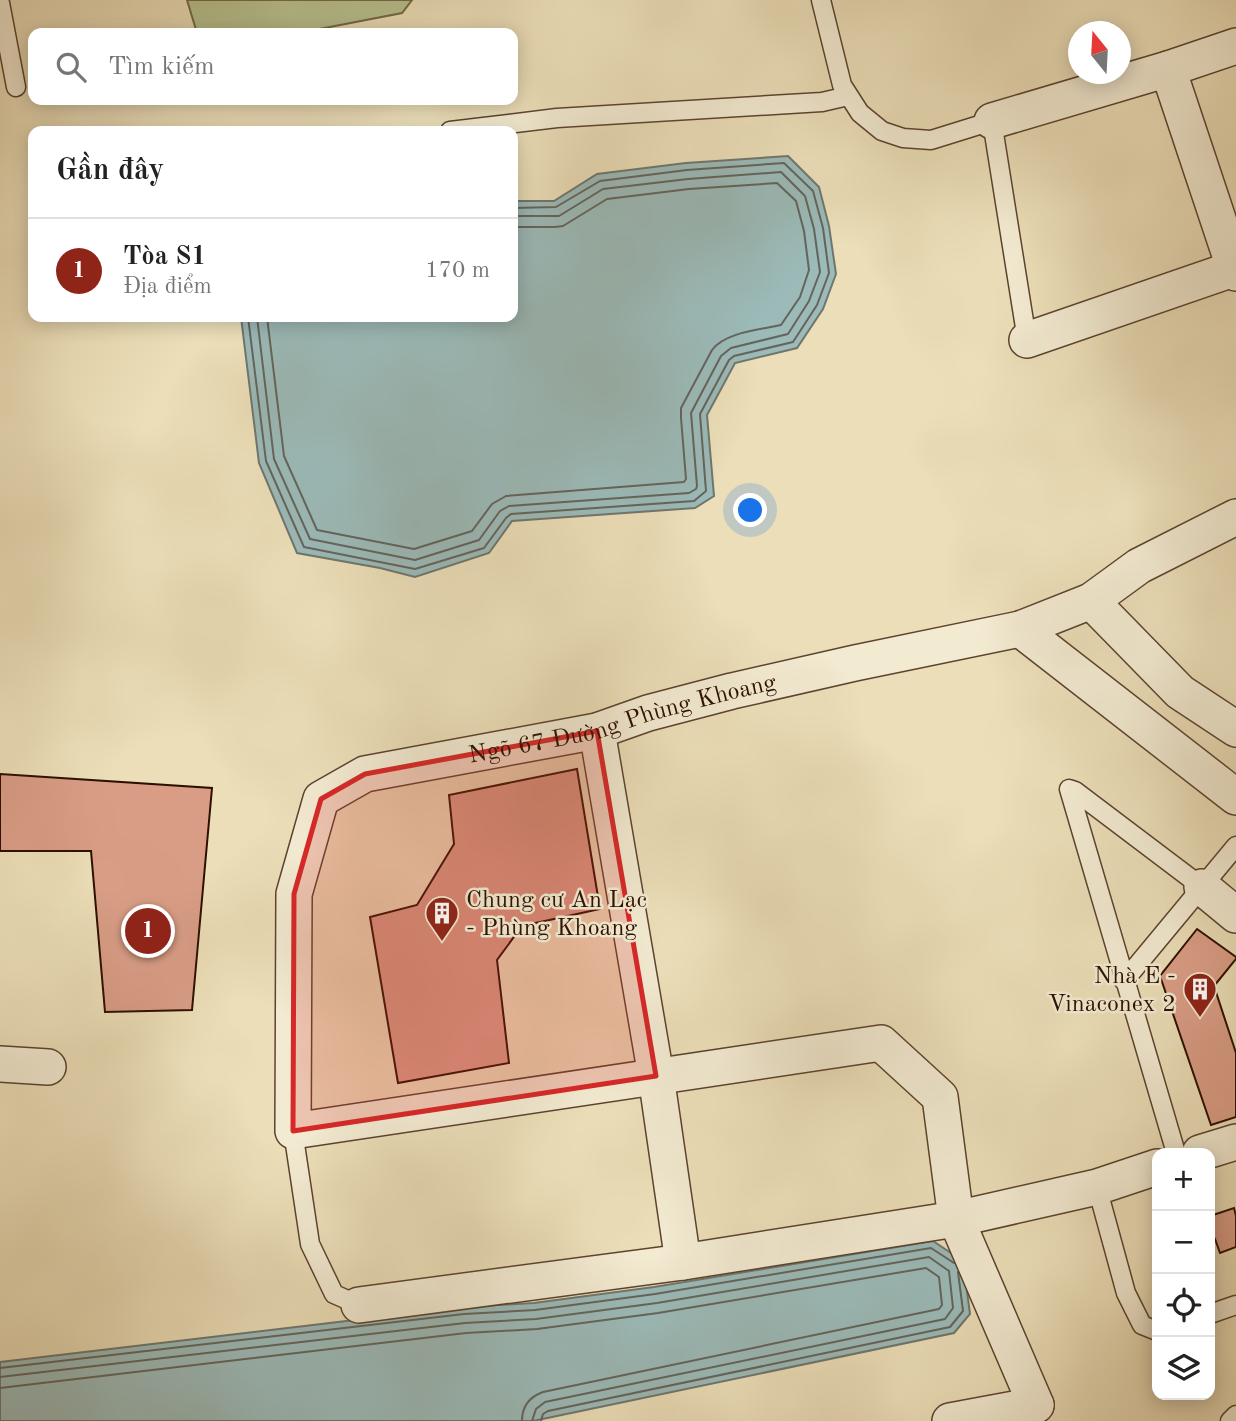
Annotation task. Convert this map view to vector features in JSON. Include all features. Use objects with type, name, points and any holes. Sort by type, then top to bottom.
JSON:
[{"type":"street","points":[[992,121],[1236,46]]},
{"type":"street","points":[[1027,340],[1236,270],[1168,69]]},
{"type":"street","name":"Ngõ 67 Đường Phùng Khoang","points":[[293,1131],[294,894],[321,799],[365,774],[597,731],[648,713],[732,691],[1020,629],[1091,601],[1139,566],[1236,517]]},
{"type":"street","points":[[1091,601],[1180,692],[1236,729]]},
{"type":"street","points":[[1020,629],[1236,797]]},
{"type":"street","points":[[597,731],[656,1076],[683,1262]]},
{"type":"street","points":[[1202,887],[1236,915]]},
{"type":"street","points":[[293,1131],[881,1043],[940,1097],[956,1219],[1034,1413],[950,1421]]},
{"type":"street","points":[[0,1064],[48,1067]]},
{"type":"street","points":[[1215,1148],[1236,1142]]},
{"type":"street","points":[[359,1305],[683,1262],[956,1219],[1097,1187],[1152,1169]]},
{"type":"lane","points":[[821,0],[842,85],[860,113],[882,131],[903,138],[932,140],[992,121],[1027,340]]},
{"type":"lane","points":[[0,3],[16,87]]},
{"type":"lane","points":[[491,126],[557,118],[822,102],[848,96]]},
{"type":"lane","points":[[1174,1148],[1069,789],[1202,887]]},
{"type":"lane","points":[[1124,981],[1236,846]]},
{"type":"lane","points":[[293,1131],[310,1244],[334,1294],[359,1305]]},
{"type":"lane","points":[[1097,1187],[1126,1293],[1142,1325],[1152,1329]]},
{"type":"lane","points":[[1215,1312],[1236,1305]]},
{"type":"lane","points":[[1230,1421],[1236,1415]]},
{"type":"highlighted area","points":[[597,731],[656,1076],[293,1131],[294,894],[321,799],[365,774]]},
{"type":"green space","points":[[187,0],[412,0],[402,13],[325,28],[195,28]]},
{"type":"water","points":[[788,156],[819,187],[829,226],[836,274],[823,309],[797,348],[735,363],[707,415],[714,496],[695,508],[512,521],[489,553],[415,577],[297,553],[259,463],[242,322],[518,322],[518,201],[554,201],[597,174],[686,163]]},
{"type":"water","points":[[933,1241],[963,1261],[970,1314],[954,1333],[533,1421],[0,1421],[0,1362],[464,1307],[534,1303],[654,1287]]},
{"type":"building","name":"Chung cư An Lạc - Phùng Khoang","points":[[577,769],[600,909],[522,926],[497,960],[509,1063],[398,1083],[370,917],[417,905],[454,844],[449,795]]},
{"type":"building","points":[[0,774],[212,788],[192,1010],[105,1012],[91,851],[0,851]]},
{"type":"building","name":"Nhà E - Vinaconex 2","points":[[1197,929],[1236,957],[1214,986],[1236,1053],[1236,1117],[1211,1125],[1160,976]]},
{"type":"building","points":[[1234,1208],[1236,1216],[1236,1247],[1220,1253],[1215,1239],[1215,1214]]},
{"type":"place","name":"Tòa S1","points":[[148,931]]},
{"type":"place","name":"Chung cư An Lạc - Phùng Khoang","points":[[442,943]]},
{"type":"place","name":"Nhà E - Vinaconex 2","points":[[1200,1019]]}]
